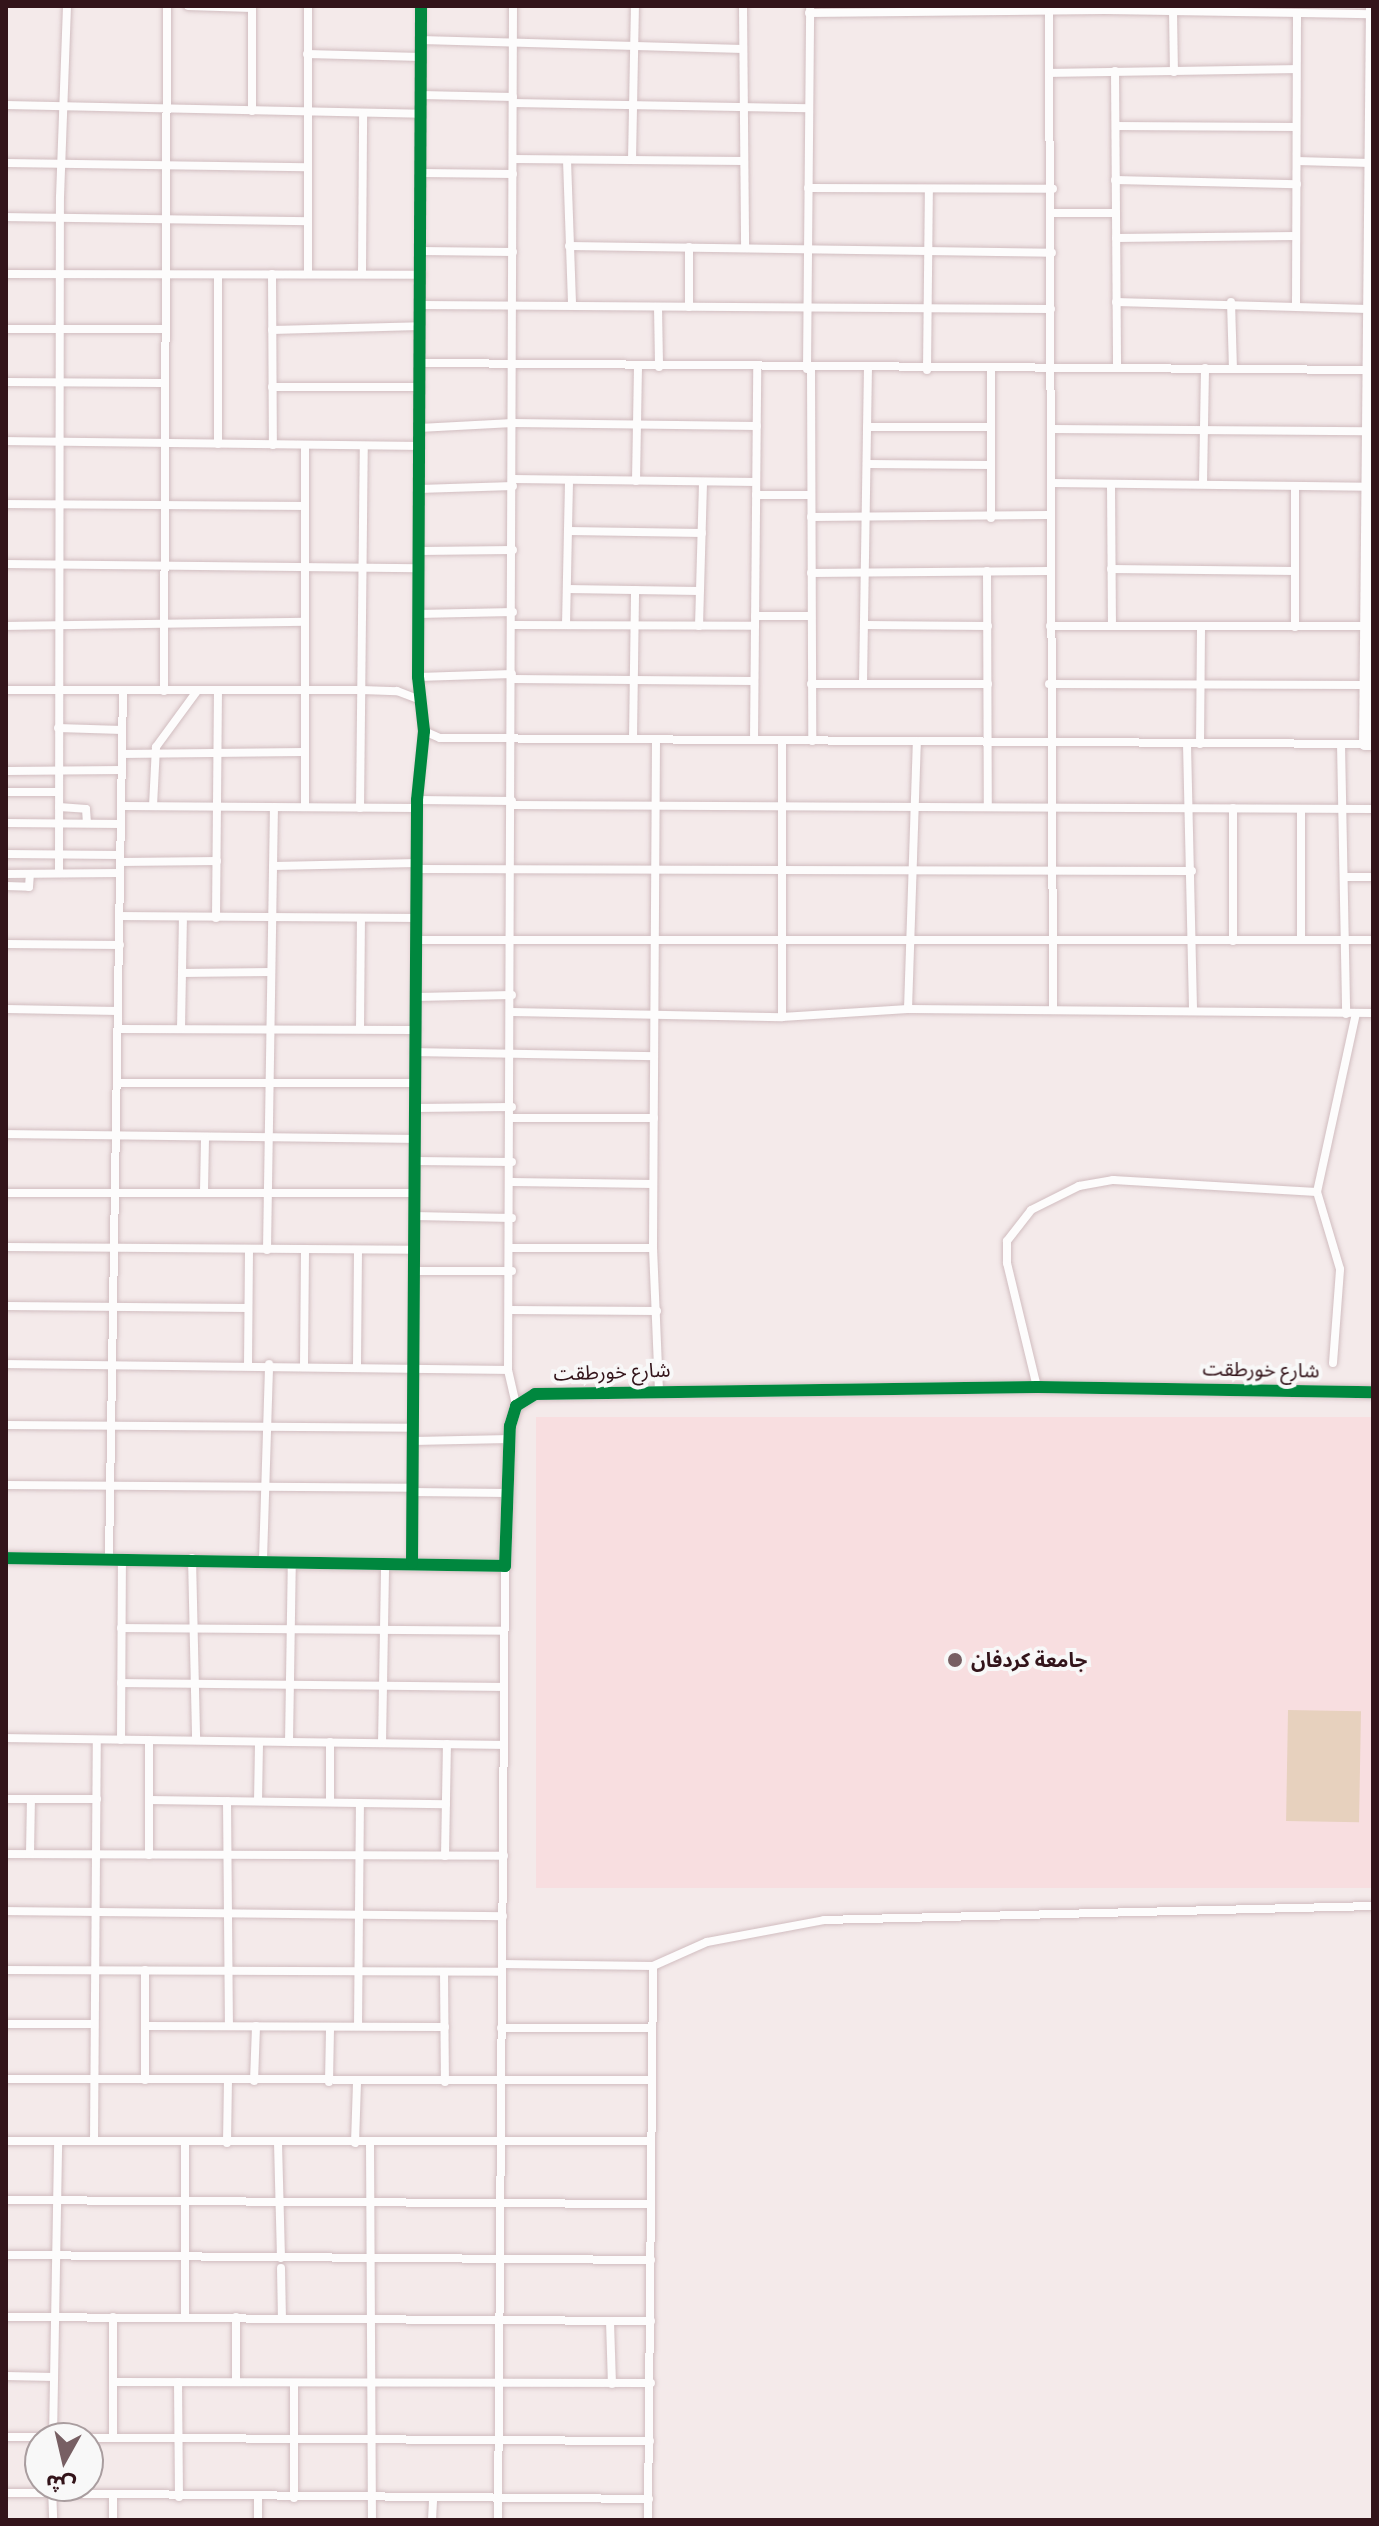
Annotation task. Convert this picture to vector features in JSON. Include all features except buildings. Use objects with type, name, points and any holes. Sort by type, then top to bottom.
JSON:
[{"type":"street","points":[[59,873],[61,164],[67,6]]},
{"type":"street","points":[[164,691],[161,444],[167,6]]},
{"type":"street","points":[[188,6],[252,7],[252,111]]},
{"type":"street","points":[[308,6],[308,274]]},
{"type":"street","points":[[412,1563],[417,804],[424,731],[418,699],[421,6]]},
{"type":"street","points":[[498,2520],[505,1566],[510,1439],[516,1406],[508,1370],[512,1271],[513,6]]},
{"type":"street","points":[[632,160],[635,6]]},
{"type":"street","points":[[743,6],[745,248]]},
{"type":"street","points":[[424,731],[440,738],[511,739],[1369,744],[1366,626],[1372,6]]},
{"type":"street","points":[[812,741],[807,306],[810,10],[1049,13],[1105,8],[1372,14]]},
{"type":"street","points":[[1173,11],[1174,72]]},
{"type":"street","points":[[1049,13],[1053,189],[1049,515],[1053,1009]]},
{"type":"street","points":[[1296,305],[1297,13]]},
{"type":"street","points":[[421,40],[743,49]]},
{"type":"street","points":[[307,54],[421,57]]},
{"type":"street","points":[[1050,73],[1296,69]]},
{"type":"street","points":[[1115,71],[1117,366]]},
{"type":"street","points":[[421,95],[633,105],[809,108]]},
{"type":"street","points":[[6,105],[421,114]]},
{"type":"street","points":[[362,274],[363,114]]},
{"type":"street","points":[[1116,126],[1296,127]]},
{"type":"street","points":[[513,159],[744,161]]},
{"type":"street","points":[[567,160],[572,306]]},
{"type":"street","points":[[1297,161],[1370,163]]},
{"type":"street","points":[[6,163],[307,167]]},
{"type":"street","points":[[421,173],[513,174]]},
{"type":"street","points":[[1115,180],[1297,184]]},
{"type":"street","points":[[808,188],[1053,189]]},
{"type":"street","points":[[927,370],[929,189]]},
{"type":"street","points":[[1053,213],[1115,213]]},
{"type":"street","points":[[6,217],[307,221]]},
{"type":"street","points":[[1116,238],[1296,236]]},
{"type":"street","points":[[569,246],[1052,253]]},
{"type":"street","points":[[689,247],[689,307]]},
{"type":"street","points":[[421,251],[513,252]]},
{"type":"street","points":[[6,274],[421,275]]},
{"type":"street","points":[[272,274],[273,445]]},
{"type":"street","points":[[218,275],[218,444]]},
{"type":"street","points":[[1116,302],[1231,302],[1368,309]]},
{"type":"street","points":[[1231,302],[1233,368]]},
{"type":"street","points":[[420,305],[1051,309]]},
{"type":"street","points":[[658,307],[659,367]]},
{"type":"street","points":[[272,330],[420,326]]},
{"type":"street","points":[[6,329],[162,329]]},
{"type":"street","points":[[420,363],[868,370],[1117,366],[1369,370]]},
{"type":"street","points":[[636,481],[638,367]]},
{"type":"street","points":[[991,368],[991,518]]},
{"type":"street","points":[[1203,484],[1205,368]]},
{"type":"street","points":[[754,740],[757,369]]},
{"type":"street","points":[[863,684],[868,370]]},
{"type":"street","points":[[6,382],[162,383]]},
{"type":"street","points":[[272,387],[420,387]]},
{"type":"street","points":[[419,428],[513,423],[757,426]]},
{"type":"street","points":[[867,427],[991,427]]},
{"type":"street","points":[[1051,429],[1368,431]]},
{"type":"street","points":[[6,441],[419,446]]},
{"type":"street","points":[[305,445],[302,691],[305,807]]},
{"type":"street","points":[[360,808],[360,567],[364,446]]},
{"type":"street","points":[[867,464],[991,465]]},
{"type":"street","points":[[419,489],[569,480],[756,482]]},
{"type":"street","points":[[566,625],[569,480]]},
{"type":"street","points":[[699,626],[703,482]]},
{"type":"street","points":[[1051,483],[1367,487]]},
{"type":"street","points":[[1111,485],[1112,626]]},
{"type":"street","points":[[1295,487],[1295,627]]},
{"type":"street","points":[[756,495],[811,495]]},
{"type":"street","points":[[6,504],[305,506]]},
{"type":"street","points":[[811,517],[991,518],[1049,515]]},
{"type":"street","points":[[569,531],[702,533]]},
{"type":"street","points":[[419,551],[513,550]]},
{"type":"street","points":[[6,564],[419,568]]},
{"type":"street","points":[[1111,569],[1295,571]]},
{"type":"street","points":[[987,571],[988,807]]},
{"type":"street","points":[[811,573],[1049,571]]},
{"type":"street","points":[[567,589],[699,591]]},
{"type":"street","points":[[633,739],[635,590]]},
{"type":"street","points":[[418,614],[513,612]]},
{"type":"street","points":[[755,616],[811,616]]},
{"type":"street","points":[[6,626],[303,622]]},
{"type":"street","points":[[513,625],[755,626]]},
{"type":"street","points":[[865,625],[988,626]]},
{"type":"street","points":[[1050,626],[1366,626]]},
{"type":"street","points":[[1200,744],[1201,628]]},
{"type":"street","points":[[418,677],[754,681]]},
{"type":"street","points":[[1049,684],[1202,682],[1366,685]]},
{"type":"street","points":[[811,684],[988,684]]},
{"type":"street","points":[[6,690],[362,690],[397,691],[418,699]]},
{"type":"street","points":[[121,1740],[121,1628],[110,1485],[123,690]]},
{"type":"street","points":[[153,806],[153,754],[197,691]]},
{"type":"street","points":[[216,918],[218,692]]},
{"type":"street","points":[[58,728],[122,730]]},
{"type":"street","points":[[656,739],[653,1248],[659,1390]]},
{"type":"street","points":[[782,740],[782,1017]]},
{"type":"street","points":[[908,1009],[913,937],[917,741]]},
{"type":"street","points":[[1187,744],[1193,1010]]},
{"type":"street","points":[[1341,744],[1346,1014]]},
{"type":"street","points":[[122,754],[303,752]]},
{"type":"street","points":[[6,771],[122,770]]},
{"type":"street","points":[[32,792],[33,771]]},
{"type":"street","points":[[6,792],[59,792]]},
{"type":"street","points":[[121,806],[360,808],[512,803],[917,809],[1050,806],[1373,809]]},
{"type":"street","points":[[59,807],[86,809],[87,823]]},
{"type":"street","points":[[267,1250],[274,807]]},
{"type":"street","points":[[1233,808],[1233,941]]},
{"type":"street","points":[[1301,809],[1301,940]]},
{"type":"street","points":[[6,823],[121,824]]},
{"type":"street","points":[[6,854],[59,853],[120,859],[217,861]]},
{"type":"street","points":[[273,866],[782,874],[1192,871]]},
{"type":"street","points":[[6,874],[120,873]]},
{"type":"street","points":[[6,886],[29,887],[30,874]]},
{"type":"street","points":[[1344,877],[1373,877]]},
{"type":"street","points":[[119,916],[416,918]]},
{"type":"street","points":[[181,1029],[183,917]]},
{"type":"street","points":[[360,1029],[361,918]]},
{"type":"street","points":[[416,940],[913,937],[1373,940]]},
{"type":"street","points":[[6,944],[120,945]]},
{"type":"street","points":[[182,973],[271,972]]},
{"type":"street","points":[[416,997],[512,995]]},
{"type":"street","points":[[6,1009],[118,1011]]},
{"type":"street","points":[[512,1012],[782,1017],[908,1009],[1373,1013]]},
{"type":"street","points":[[1333,1363],[1340,1269],[1317,1192],[1356,1013]]},
{"type":"street","points":[[118,1029],[416,1030]]},
{"type":"street","points":[[415,1052],[654,1056]]},
{"type":"street","points":[[117,1083],[415,1083]]},
{"type":"street","points":[[415,1108],[512,1107]]},
{"type":"street","points":[[512,1118],[654,1118]]},
{"type":"street","points":[[6,1134],[415,1139]]},
{"type":"street","points":[[204,1191],[205,1138]]},
{"type":"street","points":[[416,1161],[512,1162]]},
{"type":"street","points":[[1037,1387],[1007,1263],[1007,1241],[1031,1210],[1079,1186],[1113,1180],[1317,1192]]},
{"type":"street","points":[[512,1182],[653,1184]]},
{"type":"street","points":[[6,1193],[414,1193]]},
{"type":"street","points":[[414,1216],[512,1218]]},
{"type":"street","points":[[6,1247],[414,1250]]},
{"type":"street","points":[[512,1248],[653,1248]]},
{"type":"street","points":[[248,1365],[249,1250]]},
{"type":"street","points":[[304,1365],[305,1250]]},
{"type":"street","points":[[357,1365],[358,1250]]},
{"type":"street","points":[[414,1271],[512,1271]]},
{"type":"street","points":[[6,1306],[248,1308]]},
{"type":"street","points":[[511,1310],[657,1311]]},
{"type":"street","points":[[6,1364],[413,1365],[508,1370]]},
{"type":"street","points":[[263,1559],[269,1364]]},
{"type":"street","name":"شارع خورطقت","points":[[516,1406],[535,1394],[659,1390],[1037,1387],[1373,1392]]},
{"type":"street","points":[[6,1425],[413,1428]]},
{"type":"street","points":[[413,1441],[510,1439]]},
{"type":"street","points":[[6,1485],[265,1485],[507,1493]]},
{"type":"street","points":[[6,1558],[263,1559],[505,1566]]},
{"type":"street","points":[[192,1558],[196,1627],[196,1740]]},
{"type":"street","points":[[289,1742],[292,1561]]},
{"type":"street","points":[[382,1743],[385,1563]]},
{"type":"street","points":[[121,1628],[504,1631]]},
{"type":"street","points":[[121,1683],[504,1687]]},
{"type":"street","points":[[6,1738],[504,1745]]},
{"type":"street","points":[[94,2141],[94,2024],[99,1913],[97,1740]]},
{"type":"street","points":[[149,1740],[149,1855]]},
{"type":"street","points":[[258,1801],[259,1742]]},
{"type":"street","points":[[330,1742],[330,1802]]},
{"type":"street","points":[[445,1856],[447,1744]]},
{"type":"street","points":[[6,1799],[97,1799]]},
{"type":"street","points":[[30,1854],[31,1799]]},
{"type":"street","points":[[149,1800],[446,1804]]},
{"type":"street","points":[[227,1801],[229,2026]]},
{"type":"street","points":[[358,2026],[360,1803]]},
{"type":"street","points":[[6,1854],[504,1856]]},
{"type":"street","points":[[6,1970],[444,1972],[653,1966],[707,1942],[795,1922],[1373,1906]]},
{"type":"street","points":[[6,1911],[503,1916]]},
{"type":"street","points":[[648,2520],[653,1966]]},
{"type":"street","points":[[145,1970],[145,2080]]},
{"type":"street","points":[[444,1972],[445,2082]]},
{"type":"street","points":[[6,2024],[94,2024]]},
{"type":"street","points":[[145,2026],[445,2027]]},
{"type":"street","points":[[254,2081],[256,2026]]},
{"type":"street","points":[[329,2082],[330,2028]]},
{"type":"street","points":[[501,2028],[652,2028]]},
{"type":"street","points":[[6,2079],[329,2082],[652,2080]]},
{"type":"street","points":[[227,2143],[228,2081]]},
{"type":"street","points":[[355,2143],[357,2082]]},
{"type":"street","points":[[6,2141],[501,2145],[651,2141]]},
{"type":"street","points":[[54,2422],[58,2141]]},
{"type":"street","points":[[185,2142],[185,2316]]},
{"type":"street","points":[[278,2143],[282,2318]]},
{"type":"street","points":[[370,2144],[372,2520]]},
{"type":"street","points":[[6,2200],[650,2204]]},
{"type":"street","points":[[6,2255],[184,2256],[281,2261],[372,2256],[651,2260]]},
{"type":"street","points":[[6,2317],[651,2321]]},
{"type":"street","points":[[113,2317],[113,2438]]},
{"type":"street","points":[[236,2317],[236,2382]]},
{"type":"street","points":[[610,2321],[612,2384]]},
{"type":"street","points":[[6,2376],[54,2377]]},
{"type":"street","points":[[113,2382],[651,2383]]},
{"type":"street","points":[[178,2382],[179,2497]]},
{"type":"street","points":[[294,2383],[294,2498]]},
{"type":"street","points":[[104,2438],[650,2441]]},
{"type":"street","points":[[104,2495],[649,2499]]},
{"type":"street","points":[[113,2496],[113,2520]]},
{"type":"street","points":[[258,2497],[258,2520]]},
{"type":"street","points":[[432,2520],[433,2498]]},
{"type":"shaded area","name":"جامعة كردفان","points":[[536,1417],[1373,1417],[1373,1888],[536,1888]]},
{"type":"shaded area","points":[[1288,1710],[1361,1711],[1359,1822],[1286,1821]]},
{"type":"cycle path","points":[[412,1563],[417,800],[424,731],[418,677],[421,6]]},
{"type":"cycle path","points":[[6,1558],[505,1566],[510,1426],[516,1406],[535,1394],[1037,1387],[1373,1392]]},
{"type":"place","name":"جامعة كردفان","points":[[955,1660]]}]
